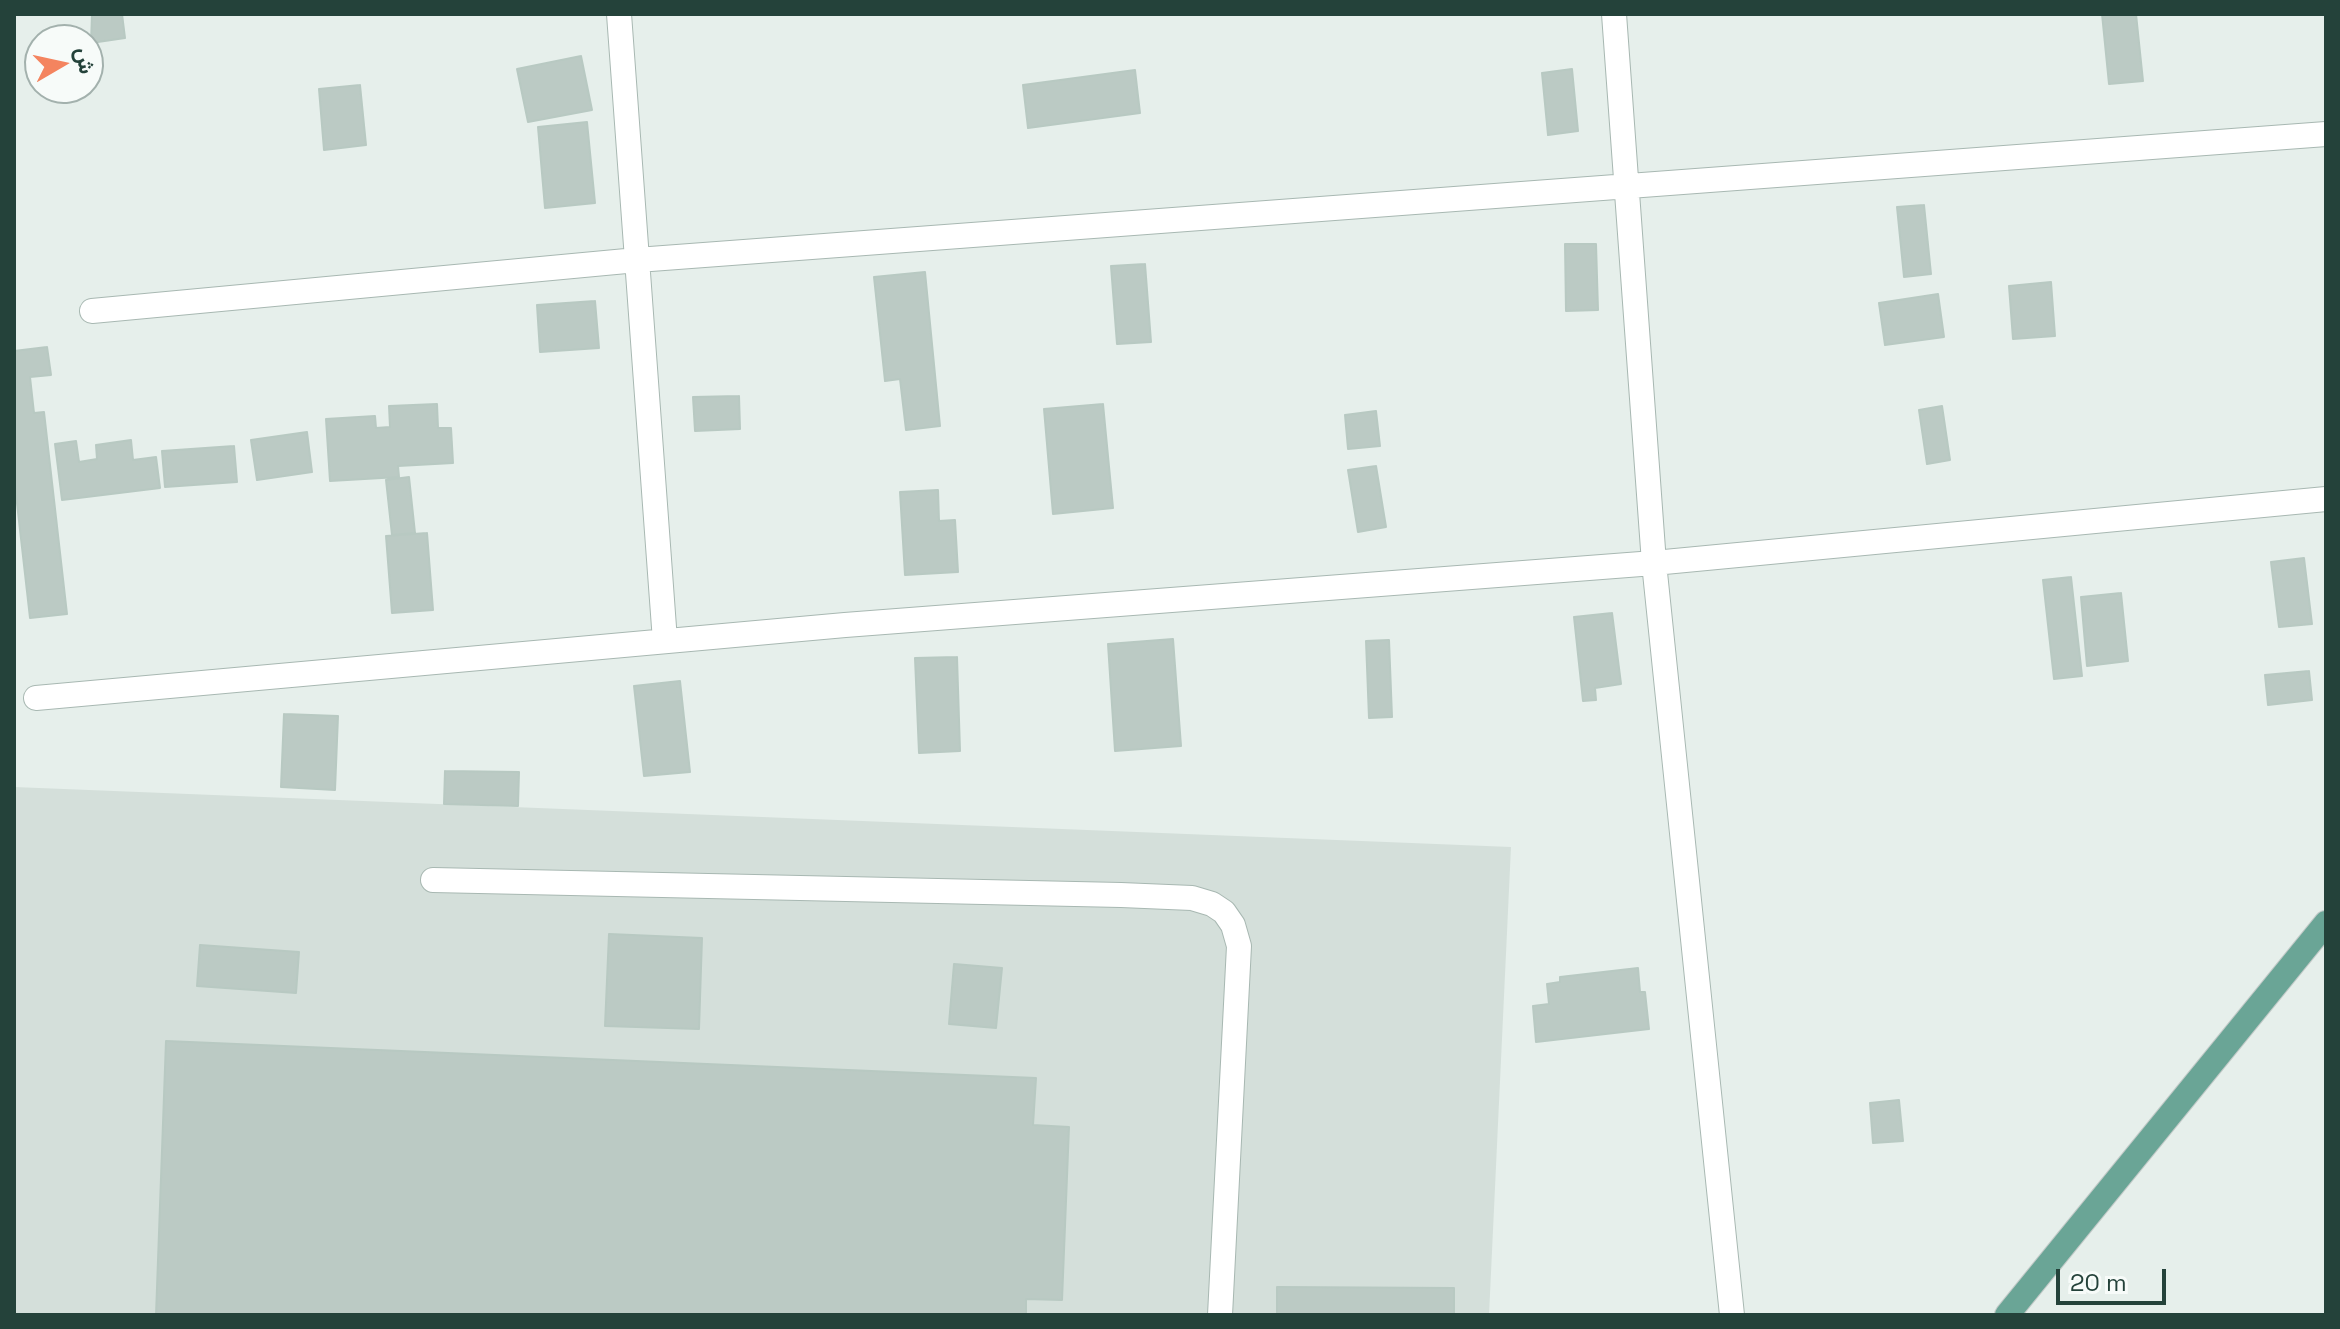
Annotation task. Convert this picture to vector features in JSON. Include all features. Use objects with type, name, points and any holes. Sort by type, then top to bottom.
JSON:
[{"type":"main road","points":[[2007,1315],[2326,923]]},
{"type":"street","points":[[619,14],[665,641]]},
{"type":"street","points":[[1614,14],[1654,563],[1732,1315]]},
{"type":"street","points":[[92,311],[637,260],[2326,134]]},
{"type":"street","points":[[36,698],[665,641],[1654,563],[2326,499]]},
{"type":"street","points":[[433,880],[1121,895],[1192,898],[1212,904],[1224,912],[1233,925],[1239,946],[1220,1315]]},
{"type":"shaded area","points":[[14,787],[1511,847],[1489,1315],[14,1315]]},
{"type":"building","points":[[92,14],[122,14],[125,38],[104,41],[104,24],[92,24]]},
{"type":"building","points":[[2102,14],[2136,14],[2143,81],[2109,84]]},
{"type":"building","points":[[581,56],[592,110],[528,122],[517,69]]},
{"type":"building","points":[[1572,69],[1578,131],[1548,135],[1542,73]]},
{"type":"building","points":[[1135,70],[1140,113],[1028,128],[1023,85]]},
{"type":"building","points":[[360,85],[366,145],[324,150],[319,89]]},
{"type":"building","points":[[587,122],[595,203],[545,208],[538,127]]},
{"type":"building","points":[[1924,205],[1931,274],[1904,277],[1897,207]]},
{"type":"building","points":[[1565,244],[1596,244],[1598,310],[1566,311]]},
{"type":"building","points":[[1145,264],[1151,342],[1117,344],[1111,266]]},
{"type":"building","points":[[925,272],[940,426],[906,430],[900,379],[885,381],[874,277]]},
{"type":"building","points":[[2051,282],[2055,336],[2013,339],[2009,286]]},
{"type":"building","points":[[1938,294],[1944,337],[1885,345],[1879,303]]},
{"type":"building","points":[[595,301],[599,348],[540,352],[537,305]]},
{"type":"building","points":[[47,347],[51,375],[30,377],[34,413],[44,412],[67,614],[30,618],[14,477],[14,351]]},
{"type":"building","points":[[739,396],[740,429],[695,431],[693,397]]},
{"type":"building","points":[[437,404],[438,428],[451,428],[453,463],[398,466],[399,477],[330,481],[326,419],[375,416],[376,428],[390,427],[389,406]]},
{"type":"building","points":[[1103,404],[1113,508],[1053,514],[1044,409]]},
{"type":"building","points":[[1942,406],[1950,460],[1927,464],[1919,410]]},
{"type":"building","points":[[1376,411],[1380,446],[1348,449],[1345,415]]},
{"type":"building","points":[[307,432],[312,472],[257,480],[251,440]]},
{"type":"building","points":[[131,440],[133,460],[156,457],[160,488],[62,500],[55,444],[76,441],[79,462],[97,459],[96,445]]},
{"type":"building","points":[[234,446],[237,482],[165,487],[162,451]]},
{"type":"building","points":[[1376,466],[1386,527],[1358,532],[1348,470]]},
{"type":"building","points":[[409,477],[415,533],[392,535],[386,480]]},
{"type":"building","points":[[938,490],[939,521],[955,520],[958,572],[905,575],[900,492]]},
{"type":"building","points":[[427,533],[433,610],[392,613],[386,536]]},
{"type":"building","points":[[2304,558],[2312,624],[2279,627],[2271,562]]},
{"type":"building","points":[[2071,577],[2082,676],[2054,679],[2043,580]]},
{"type":"building","points":[[2121,593],[2128,661],[2087,666],[2081,597]]},
{"type":"building","points":[[1612,613],[1621,684],[1595,688],[1596,700],[1583,701],[1574,617]]},
{"type":"building","points":[[1173,639],[1181,746],[1115,751],[1108,644]]},
{"type":"building","points":[[1389,640],[1392,717],[1369,718],[1366,641]]},
{"type":"building","points":[[957,657],[960,751],[919,753],[915,658]]},
{"type":"building","points":[[2309,671],[2312,700],[2268,705],[2265,675]]},
{"type":"building","points":[[680,681],[690,772],[644,776],[634,686]]},
{"type":"building","points":[[284,714],[338,716],[335,790],[281,787]]},
{"type":"building","points":[[445,771],[519,772],[518,806],[444,804]]},
{"type":"building","points":[[609,934],[702,938],[699,1029],[605,1026]]},
{"type":"building","points":[[200,945],[299,952],[296,993],[197,986]]},
{"type":"building","points":[[954,964],[1002,968],[996,1028],[949,1024]]},
{"type":"building","points":[[1638,968],[1640,992],[1645,992],[1649,1029],[1536,1042],[1533,1006],[1549,1004],[1547,984],[1560,982],[1560,977]]},
{"type":"building","points":[[166,1041],[1036,1078],[1033,1125],[1069,1127],[1062,1300],[1026,1299],[1026,1315],[156,1315]]},
{"type":"building","points":[[1899,1100],[1903,1141],[1873,1143],[1870,1103]]},
{"type":"building","points":[[1277,1287],[1454,1288],[1454,1315],[1277,1315]]}]
